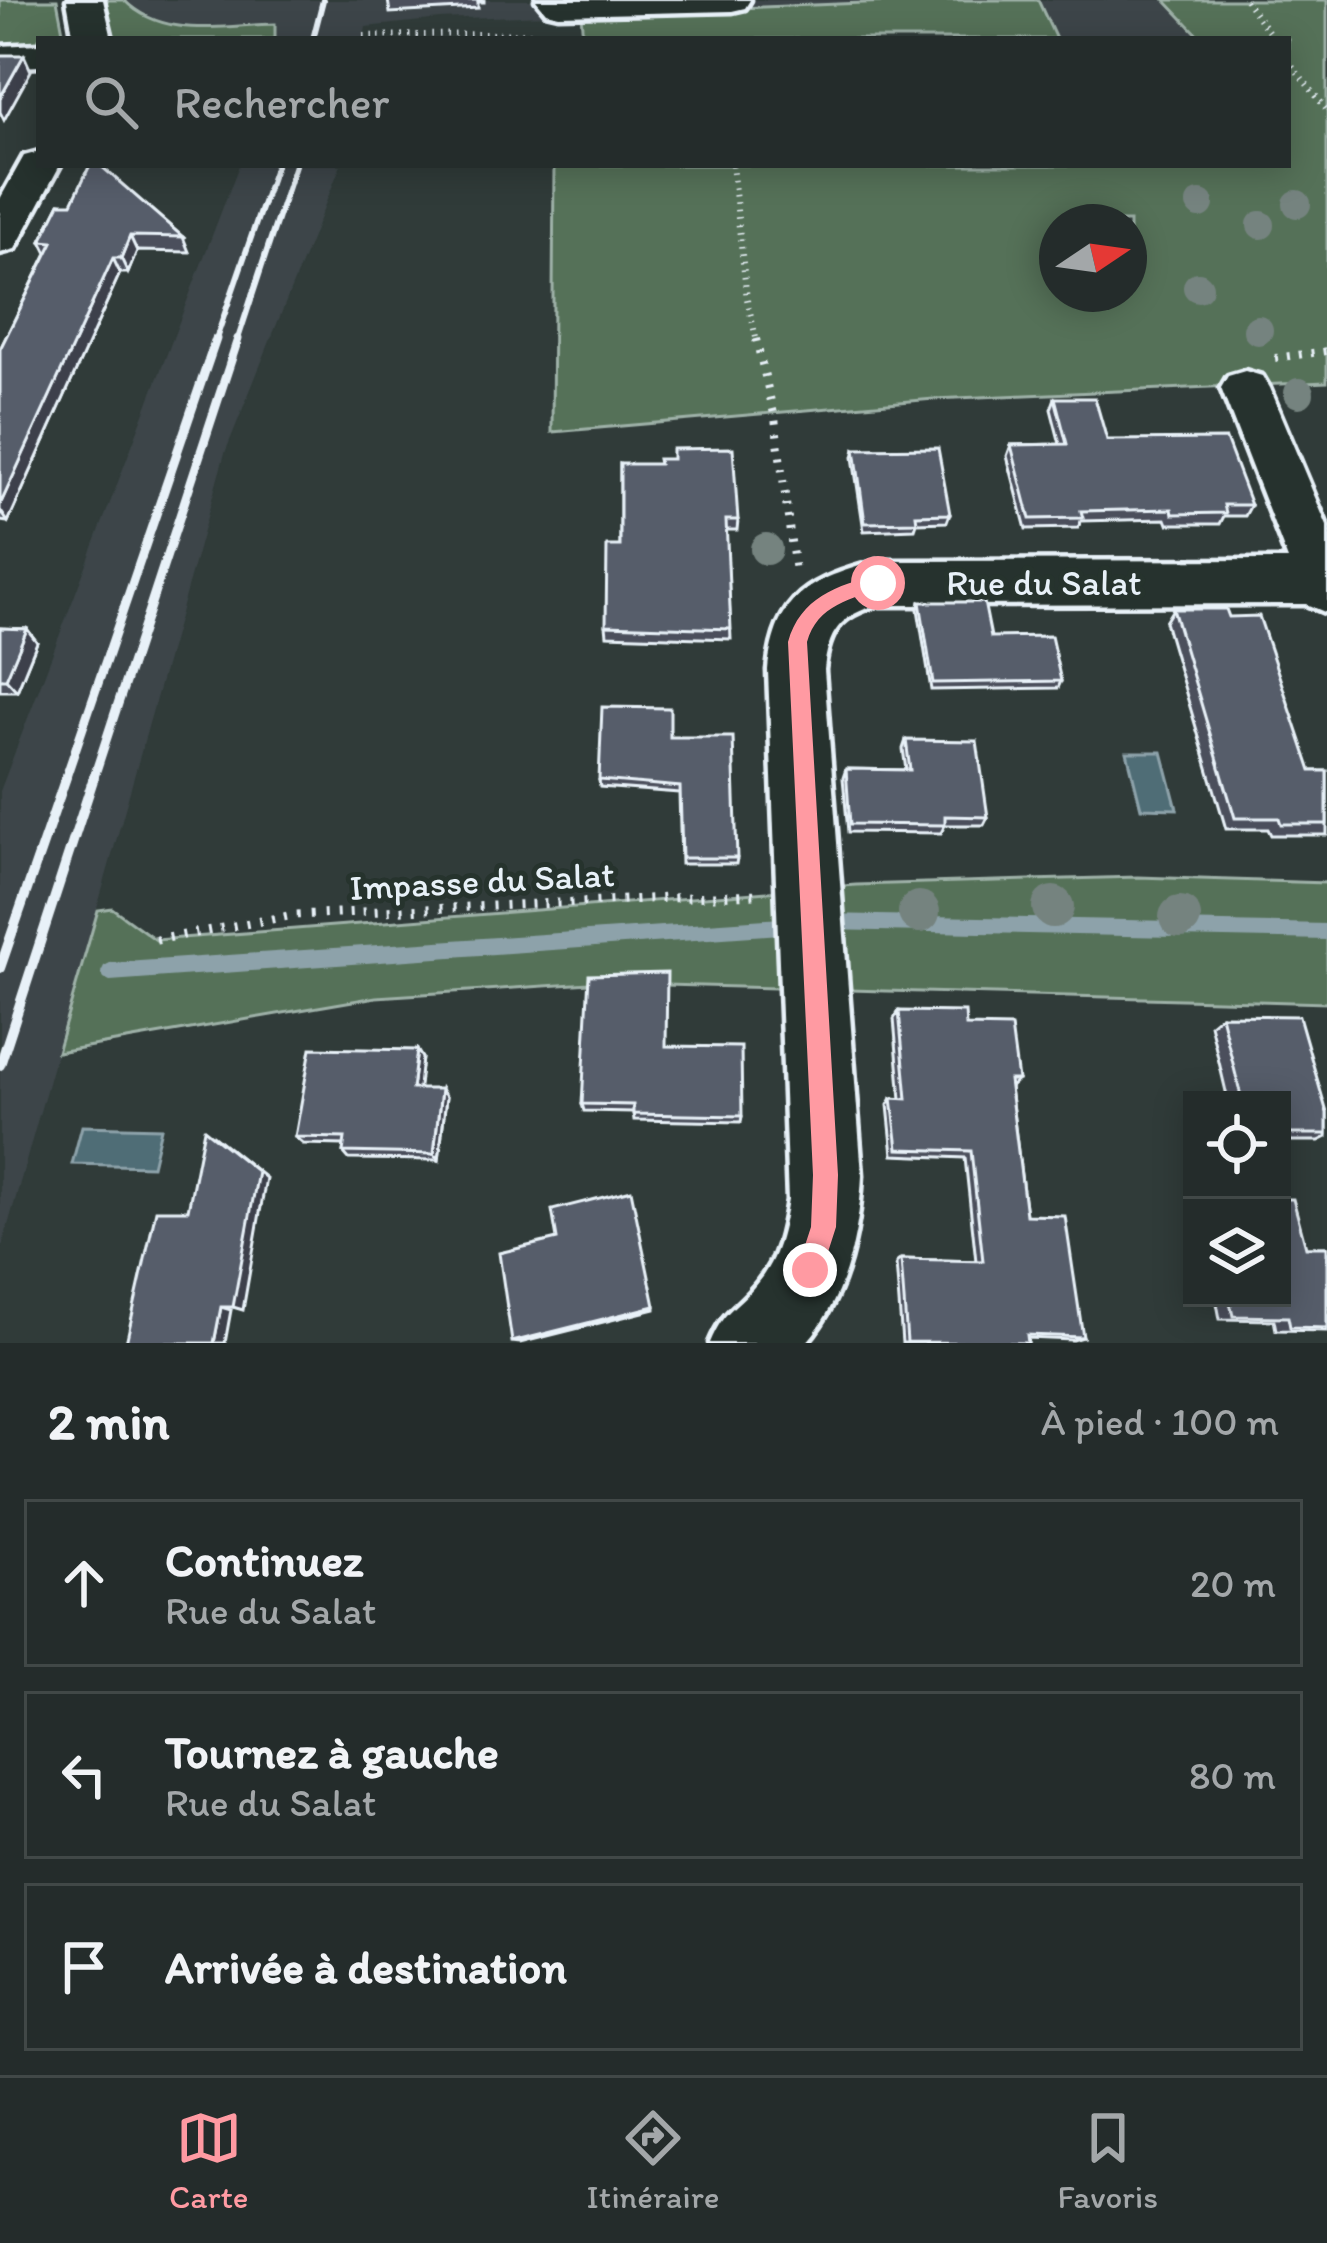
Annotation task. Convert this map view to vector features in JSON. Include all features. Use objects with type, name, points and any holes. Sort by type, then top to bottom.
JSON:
[{"type":"street","points":[[85,0],[92,36]]},
{"type":"street","points":[[546,17],[656,3],[732,0]]},
{"type":"street","points":[[0,57],[36,55]]},
{"type":"street","points":[[0,239],[26,167]]},
{"type":"street","points":[[1245,388],[1325,586]]},
{"type":"street","name":"Rue du Salat","points":[[802,626],[833,598],[878,583],[1325,586]]},
{"type":"street","points":[[749,1343],[787,1308],[810,1270],[824,1227],[826,1175],[812,892],[796,670],[802,626]]},
{"type":"path","points":[[1245,0],[1272,36]]},
{"type":"path","points":[[364,36],[546,17]]},
{"type":"path","points":[[1291,63],[1327,110]]},
{"type":"path","points":[[732,168],[747,299],[776,418],[802,626]]},
{"type":"path","name":"Impasse du Salat","points":[[156,940],[294,915],[812,892]]},
{"type":"shaded area","points":[[124,0],[941,0],[440,19],[366,27],[364,36],[275,36],[274,24],[171,27],[142,18]]},
{"type":"shaded area","points":[[1038,0],[1165,0],[1199,36],[1055,36]]},
{"type":"shaded area","points":[[238,168],[340,168],[225,453],[0,1254],[0,791]]},
{"type":"green space","points":[[0,0],[57,0],[64,36],[36,36],[36,48],[0,50]]},
{"type":"green space","points":[[94,0],[124,0],[157,21],[195,27],[275,24],[275,36],[114,36],[107,9],[96,9]]},
{"type":"green space","points":[[1038,0],[1055,36],[583,36],[581,14]]},
{"type":"green space","points":[[1165,0],[1327,0],[1327,382],[934,399],[552,432],[554,168],[1291,168],[1291,36],[1199,36]]},
{"type":"green space","points":[[1138,877],[1327,883],[1327,1003],[590,983],[376,997],[57,1052],[98,910],[112,908],[156,940],[856,885]]},
{"type":"water","points":[[1127,752],[1162,752],[1177,809],[1141,808]]},
{"type":"water","points":[[82,1126],[161,1128],[152,1166],[72,1164]]},
{"type":"building","points":[[0,55],[24,55],[0,98]]},
{"type":"building","points":[[89,168],[103,168],[183,237],[130,236],[121,258],[113,258],[0,505],[0,349],[53,242],[41,241],[60,203],[72,203]]},
{"type":"building","points":[[1055,398],[1095,398],[1107,440],[1226,439],[1251,505],[1224,505],[1226,513],[1081,511],[1083,518],[1030,519],[1011,445],[1067,444]]},
{"type":"building","points":[[733,448],[738,520],[726,520],[731,629],[606,625],[607,546],[620,546],[620,464],[659,464],[658,459],[672,459],[672,449]]},
{"type":"building","points":[[938,448],[950,514],[916,515],[917,522],[865,523],[855,449]]},
{"type":"building","points":[[920,602],[984,602],[991,637],[1051,636],[1061,681],[933,683]]},
{"type":"building","points":[[1173,609],[1226,609],[1229,617],[1259,616],[1311,771],[1327,771],[1327,824],[1235,818]]},
{"type":"building","points":[[0,628],[27,629],[6,679],[0,679]]},
{"type":"building","points":[[602,707],[670,708],[670,737],[733,737],[737,858],[682,858],[680,787],[599,780]]},
{"type":"building","points":[[906,740],[977,741],[988,817],[945,816],[945,825],[850,824],[846,769],[910,770]]},
{"type":"building","points":[[667,973],[666,1046],[741,1047],[742,1116],[633,1114],[633,1105],[582,1104],[589,975]]},
{"type":"building","points":[[899,1011],[965,1012],[966,1026],[1011,1027],[1018,1080],[1009,1080],[1026,1215],[1065,1216],[1083,1337],[1027,1335],[1028,1343],[907,1342],[901,1259],[983,1261],[971,1151],[898,1149],[892,1098],[907,1099]]},
{"type":"building","points":[[1221,1015],[1299,1016],[1327,1113],[1327,1134],[1291,1134],[1291,1091],[1240,1091]]},
{"type":"building","points":[[311,1048],[417,1050],[412,1089],[441,1089],[434,1154],[343,1152],[345,1138],[295,1137]]},
{"type":"building","points":[[204,1129],[258,1172],[233,1307],[221,1307],[214,1343],[126,1343],[156,1210],[188,1210]]},
{"type":"building","points":[[631,1190],[655,1306],[512,1342],[499,1253],[557,1239],[552,1210]]},
{"type":"building","points":[[1293,1199],[1306,1247],[1327,1247],[1327,1328],[1290,1327],[1288,1317],[1233,1316],[1231,1307],[1291,1307]]},
{"type":"waterway","points":[[826,922],[1327,932]]},
{"type":"waterway","points":[[110,972],[796,925]]},
{"type":"railway","points":[[314,36],[323,0]]},
{"type":"railway","points":[[215,342],[275,168]]},
{"type":"railway","points":[[237,342],[294,168]]},
{"type":"railway","points":[[65,780],[216,339]]},
{"type":"railway","points":[[93,780],[238,339]]},
{"type":"railway","points":[[0,968],[66,777]]},
{"type":"railway","points":[[0,1065],[94,777]]},
{"type":"route","points":[[810,1270],[824,1227],[826,1175],[797,642],[802,626],[820,605],[845,591],[878,583]]}]
